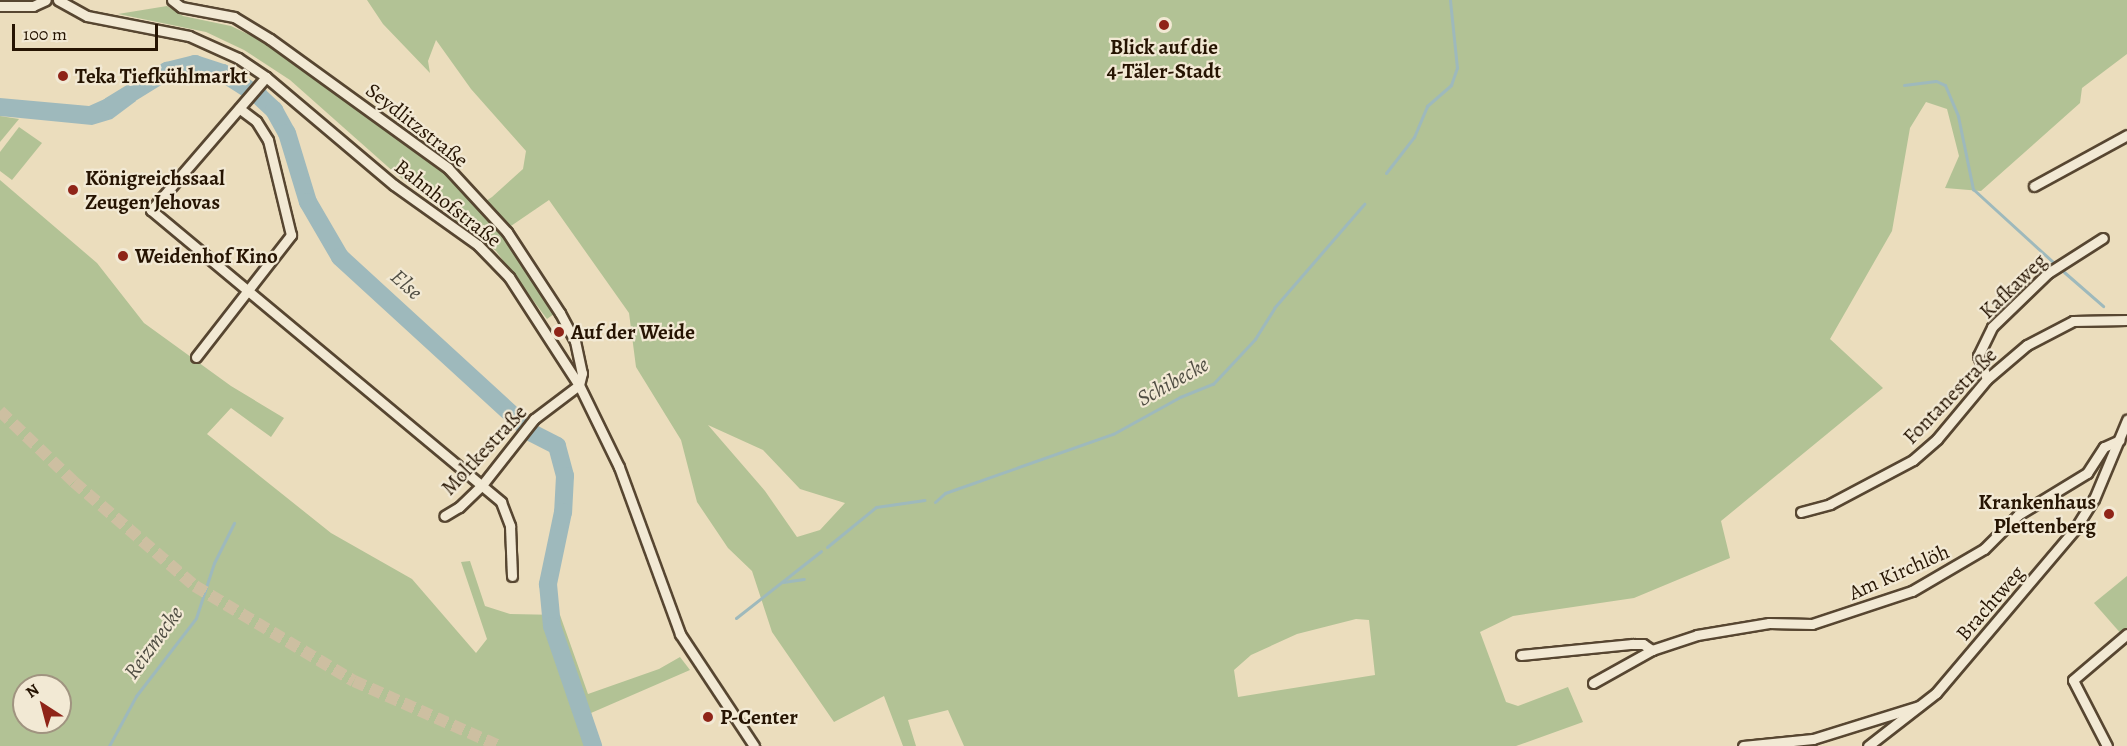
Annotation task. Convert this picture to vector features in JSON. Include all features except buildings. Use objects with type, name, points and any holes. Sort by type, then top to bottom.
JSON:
[{"type":"street","points":[[0,6],[33,6],[46,0]]},
{"type":"street","name":"Bahnhofstraße","points":[[58,0],[87,16],[189,36],[238,58],[266,77],[394,184],[478,245],[520,292],[579,385],[634,502],[680,634],[754,746]]},
{"type":"street","name":"Seydlitzstraße","points":[[172,0],[181,7],[234,17],[270,39],[448,168],[507,232],[537,275],[575,341],[582,373],[579,385]]},
{"type":"street","points":[[266,77],[151,210],[482,485],[507,511],[512,576]]},
{"type":"street","points":[[196,357],[291,235],[268,140],[242,105]]},
{"type":"street","points":[[2034,186],[2127,135]]},
{"type":"street","name":"Kafkaweg","points":[[1987,379],[1978,356],[1992,327],[2048,273],[2103,238]]},
{"type":"street","name":"Fontanestraße","points":[[1801,512],[1830,504],[1913,460],[1937,439],[1987,379],[2027,345],[2073,321],[2100,318],[2127,320]]},
{"type":"street","name":"Moltkestraße","points":[[444,516],[459,507],[482,485],[534,419],[579,385]]},
{"type":"street","name":"Brachtweg","points":[[1868,746],[1936,693],[2075,530],[2094,499],[2127,420]]},
{"type":"street","name":"Am Kirchlöh","points":[[1593,683],[1652,650],[1733,627],[1812,624],[1835,619],[1912,591],[1984,549],[2018,515],[2087,473],[2104,447],[2120,440]]},
{"type":"street","points":[[2107,746],[2073,680],[2127,634]]},
{"type":"street","name":"Am Kirchlöh","points":[[1521,655],[1632,644],[1643,644],[1652,650]]},
{"type":"street","name":"Brachtweg","points":[[1743,746],[1813,739],[1919,706]]},
{"type":"green space","points":[[367,0],[2127,0],[2127,54],[2082,88],[2080,103],[1981,191],[1945,188],[1959,156],[1947,109],[1926,102],[1910,128],[1892,231],[1830,339],[1883,388],[1721,521],[1730,558],[1634,598],[1513,616],[1480,632],[1506,702],[1518,706],[1568,687],[1583,722],[1516,746],[964,746],[948,710],[908,720],[916,746],[903,746],[884,696],[834,722],[772,632],[752,571],[728,548],[697,502],[681,440],[636,367],[629,313],[549,200],[508,228],[520,259],[554,314],[547,319],[496,251],[396,174],[290,80],[244,50],[206,32],[118,14],[167,6],[183,16],[231,26],[260,40],[402,140],[440,154],[486,201],[523,169],[526,151],[471,89],[436,40],[428,61],[430,73],[383,24]],"holes":[[[708,425],[763,450],[800,489],[845,503],[820,530],[797,537],[765,491]],[[1356,619],[1369,620],[1375,675],[1238,697],[1234,670],[1251,655],[1297,634]]]},
{"type":"green space","points":[[0,116],[19,119],[0,142]]},
{"type":"green space","points":[[19,127],[42,143],[12,180],[0,171],[0,152]]},
{"type":"green space","points":[[0,180],[97,263],[144,323],[231,386],[284,418],[271,437],[231,408],[207,434],[331,533],[412,579],[476,653],[487,639],[461,562],[470,561],[485,606],[510,614],[560,615],[588,694],[659,669],[680,657],[690,670],[591,713],[600,746],[0,746]]},
{"type":"green space","points":[[2127,576],[2127,633],[2123,636],[2094,603]]},
{"type":"water","points":[[127,89],[136,101],[112,119],[92,125],[0,116],[0,98],[89,106]]},
{"type":"waterway","name":"Schibecke","points":[[1386,173],[1414,137],[1427,106],[1451,85],[1457,68],[1450,0]]},
{"type":"waterway","name":"Else","points":[[110,106],[167,71],[195,64],[223,73],[259,96],[274,110],[287,133],[308,202],[340,257],[532,433],[557,446],[565,476],[563,512],[548,584],[552,626],[593,746]]},
{"type":"waterway","points":[[1904,85],[1936,81],[1945,85],[1958,116],[1973,189],[2054,263]]},
{"type":"waterway","name":"Schibecke","points":[[935,502],[945,493],[1113,434],[1180,397],[1213,384],[1255,339],[1274,308],[1364,204]]},
{"type":"waterway","points":[[2064,272],[2103,306]]},
{"type":"waterway","name":"Schibecke","points":[[827,547],[876,507],[924,500]]},
{"type":"waterway","name":"Reizmecke","points":[[109,746],[136,696],[196,618],[214,563],[234,523]]},
{"type":"waterway","name":"Schibecke","points":[[736,618],[821,551]]},
{"type":"waterway","points":[[783,582],[804,579]]},
{"type":"tunnel","points":[[0,411],[74,482],[195,586],[354,681],[499,746]]},
{"type":"place","name":"Blick auf die 4-Täler-Stadt","points":[[1164,25]]},
{"type":"place","name":"Teka Tiefkühlmarkt","points":[[63,76]]},
{"type":"place","name":"Königreichssaal Zeugen Jehovas","points":[[73,190]]},
{"type":"place","name":"Weidenhof Kino","points":[[123,256]]},
{"type":"place","name":"Auf der Weide","points":[[559,332]]},
{"type":"place","name":"Krankenhaus Plettenberg","points":[[2109,514]]},
{"type":"place","name":"P-Center","points":[[708,717]]}]
